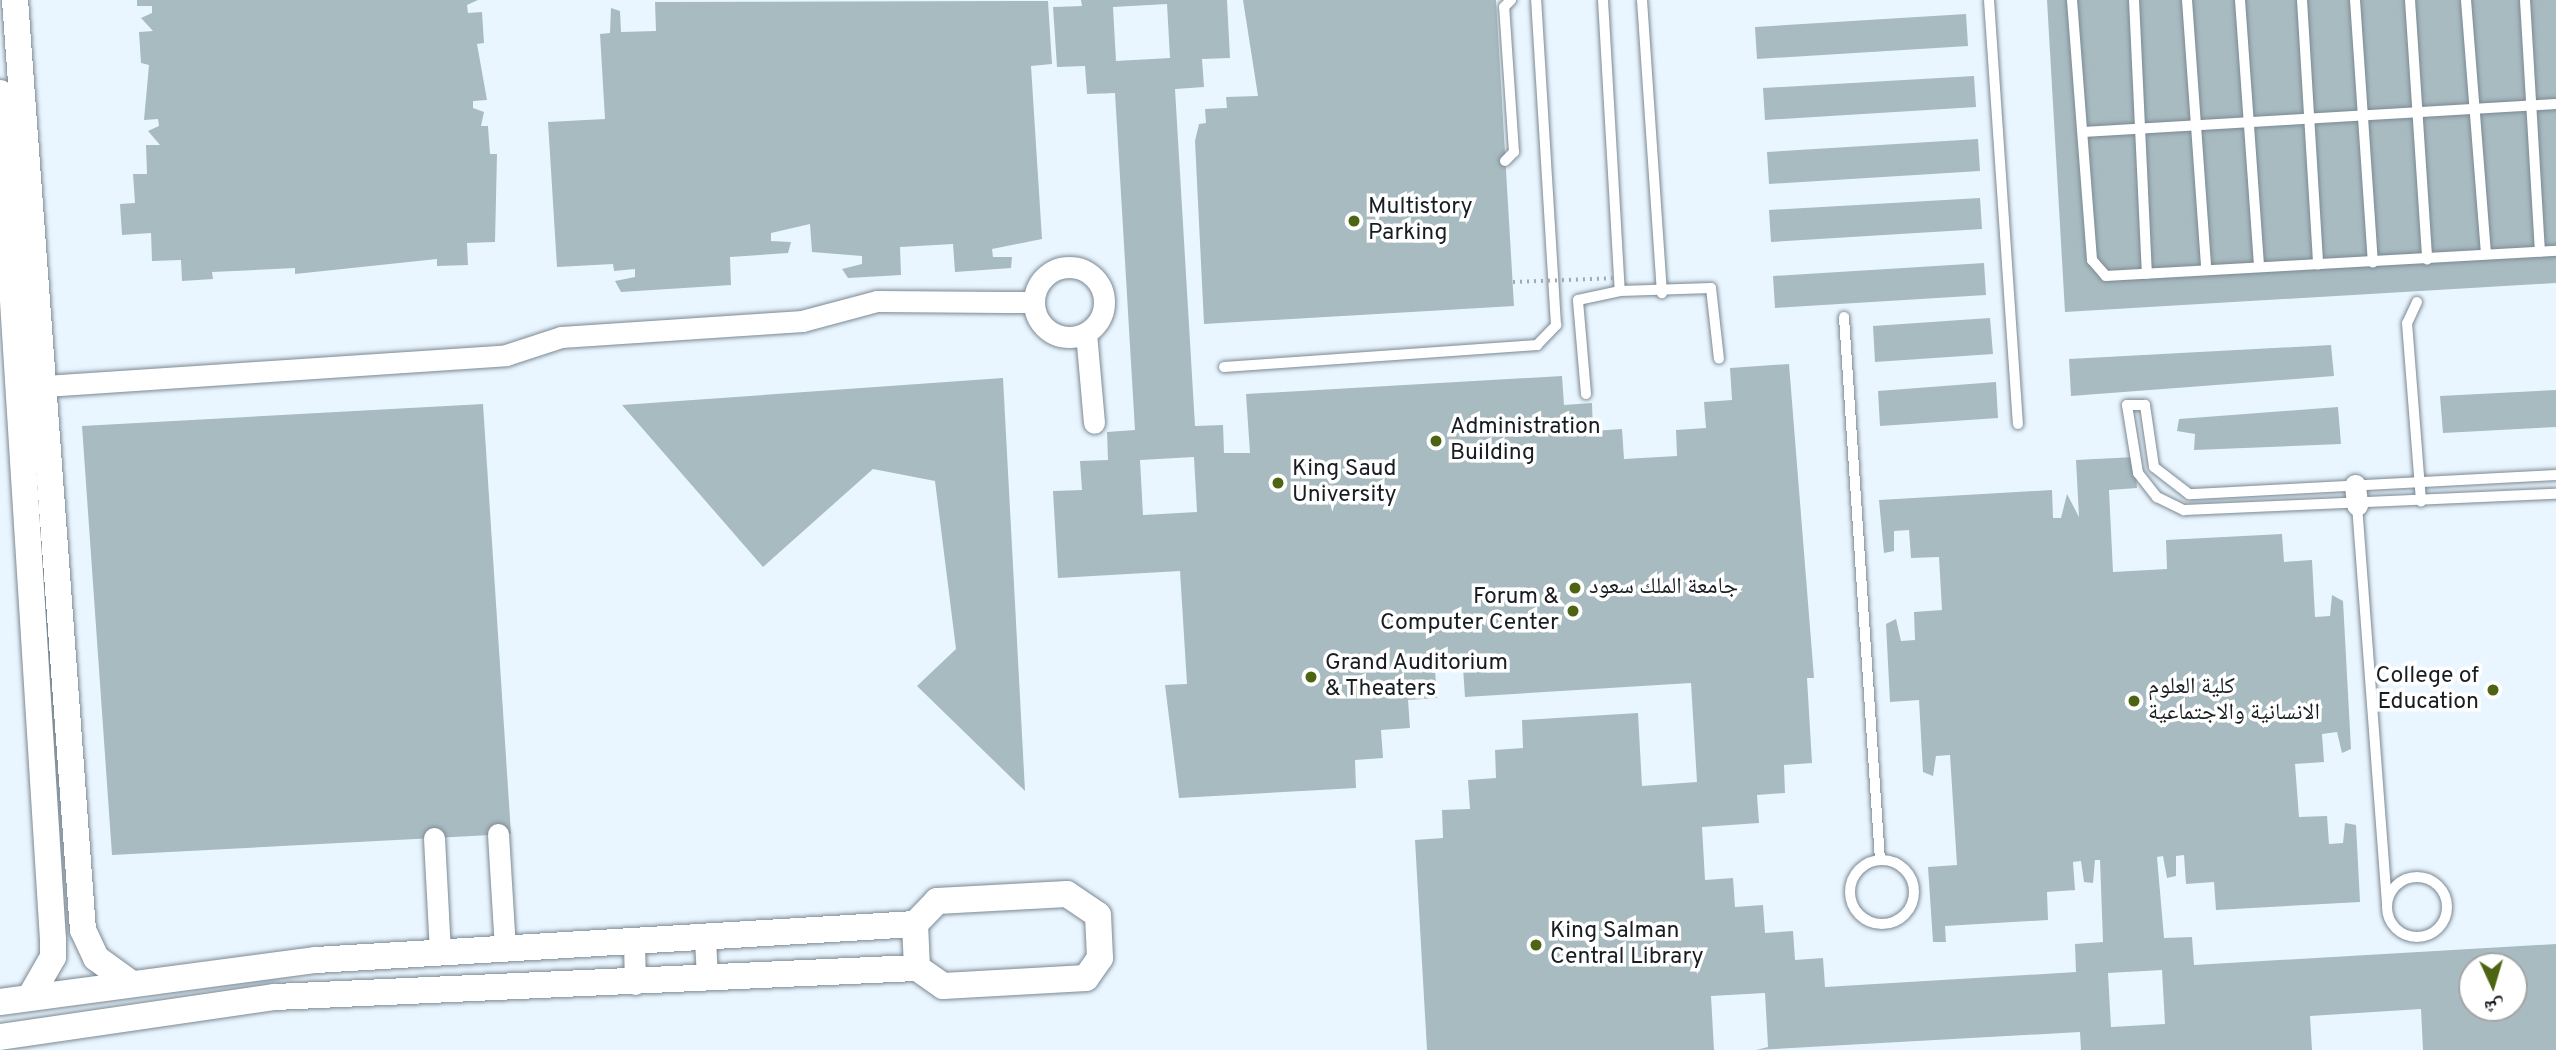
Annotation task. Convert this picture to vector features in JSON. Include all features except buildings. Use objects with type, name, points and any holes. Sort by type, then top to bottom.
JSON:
[{"type":"street","points":[[15,0],[53,939],[53,957],[30,997]]},
{"type":"street","points":[[0,93],[32,387],[83,930],[96,958],[129,982]]},
{"type":"street","points":[[1086,333],[1051,332],[1034,302],[1041,280],[1060,267],[1092,274],[1105,304],[1086,333],[1094,423]]},
{"type":"street","points":[[32,387],[506,355],[583,333],[803,321],[877,301],[1034,302]]},
{"type":"street","points":[[498,834],[505,950]]},
{"type":"street","points":[[434,838],[440,953]]},
{"type":"street","points":[[0,1002],[129,982],[440,953],[705,939],[915,924],[937,901],[1067,894],[1098,915],[1100,937],[1100,958],[1086,978],[943,986],[917,968],[635,984],[275,997],[0,1037]]},
{"type":"street","points":[[915,924],[917,968]]},
{"type":"street","points":[[705,939],[707,978]]},
{"type":"street","points":[[634,943],[635,984]]},
{"type":"lane","points":[[1505,160],[1514,152],[1504,7],[1511,0]]},
{"type":"lane","points":[[1224,367],[1537,345],[1556,325],[1536,0]]},
{"type":"lane","points":[[1603,0],[1620,291]]},
{"type":"lane","points":[[1642,0],[1662,292]]},
{"type":"lane","points":[[1989,0],[2018,424]]},
{"type":"lane","points":[[2072,0],[2096,270],[2106,276],[2259,265],[2318,265],[2556,251]]},
{"type":"lane","points":[[2134,0],[2147,274]]},
{"type":"lane","points":[[2188,0],[2206,268]]},
{"type":"lane","points":[[2240,0],[2252,122],[2259,265]]},
{"type":"lane","points":[[2301,0],[2318,265]]},
{"type":"lane","points":[[2355,0],[2373,262]]},
{"type":"lane","points":[[2410,0],[2415,113],[2427,259]]},
{"type":"lane","points":[[2466,0],[2486,254]]},
{"type":"lane","points":[[2525,0],[2540,252]]},
{"type":"lane","points":[[2083,132],[2198,122],[2252,122],[2310,116],[2474,111],[2556,104]]},
{"type":"lane","points":[[1586,394],[1578,300],[1620,291],[1662,292],[1711,288],[1719,359]]},
{"type":"lane","points":[[2417,302],[2407,323],[2421,501]]},
{"type":"lane","points":[[1844,317],[1880,860]]},
{"type":"lane","points":[[2556,475],[2419,482],[2356,495],[2175,507],[2138,473],[2127,405],[2146,405],[2150,459],[2180,491],[2356,495],[2421,501],[2556,494]]},
{"type":"lane","points":[[2356,495],[2387,905],[2392,925],[2409,936],[2438,930],[2447,913],[2439,886],[2421,877],[2394,887],[2387,905]]},
{"type":"lane","points":[[1880,860],[1904,869],[1913,886],[1911,905],[1888,924],[1866,920],[1850,893],[1856,872],[1880,860]]},
{"type":"path","points":[[1513,282],[1618,278]]},
{"type":"place","name":"Multistory Parking","points":[[1354,221]]},
{"type":"place","name":"Administration Building","points":[[1436,441]]},
{"type":"place","name":"King Saud University","points":[[1278,483]]},
{"type":"place","name":"جامعة الملك سعود","points":[[1575,588]]},
{"type":"place","name":"Forum & Computer Center","points":[[1573,611]]},
{"type":"place","name":"Grand Auditorium & Theaters","points":[[1311,677]]},
{"type":"place","name":"College of Education","points":[[2493,690]]},
{"type":"place","name":"كلية العلوم الانسانية والاجتماعية","points":[[2134,701]]},
{"type":"place","name":"King Salman Central Library","points":[[1536,945]]}]
